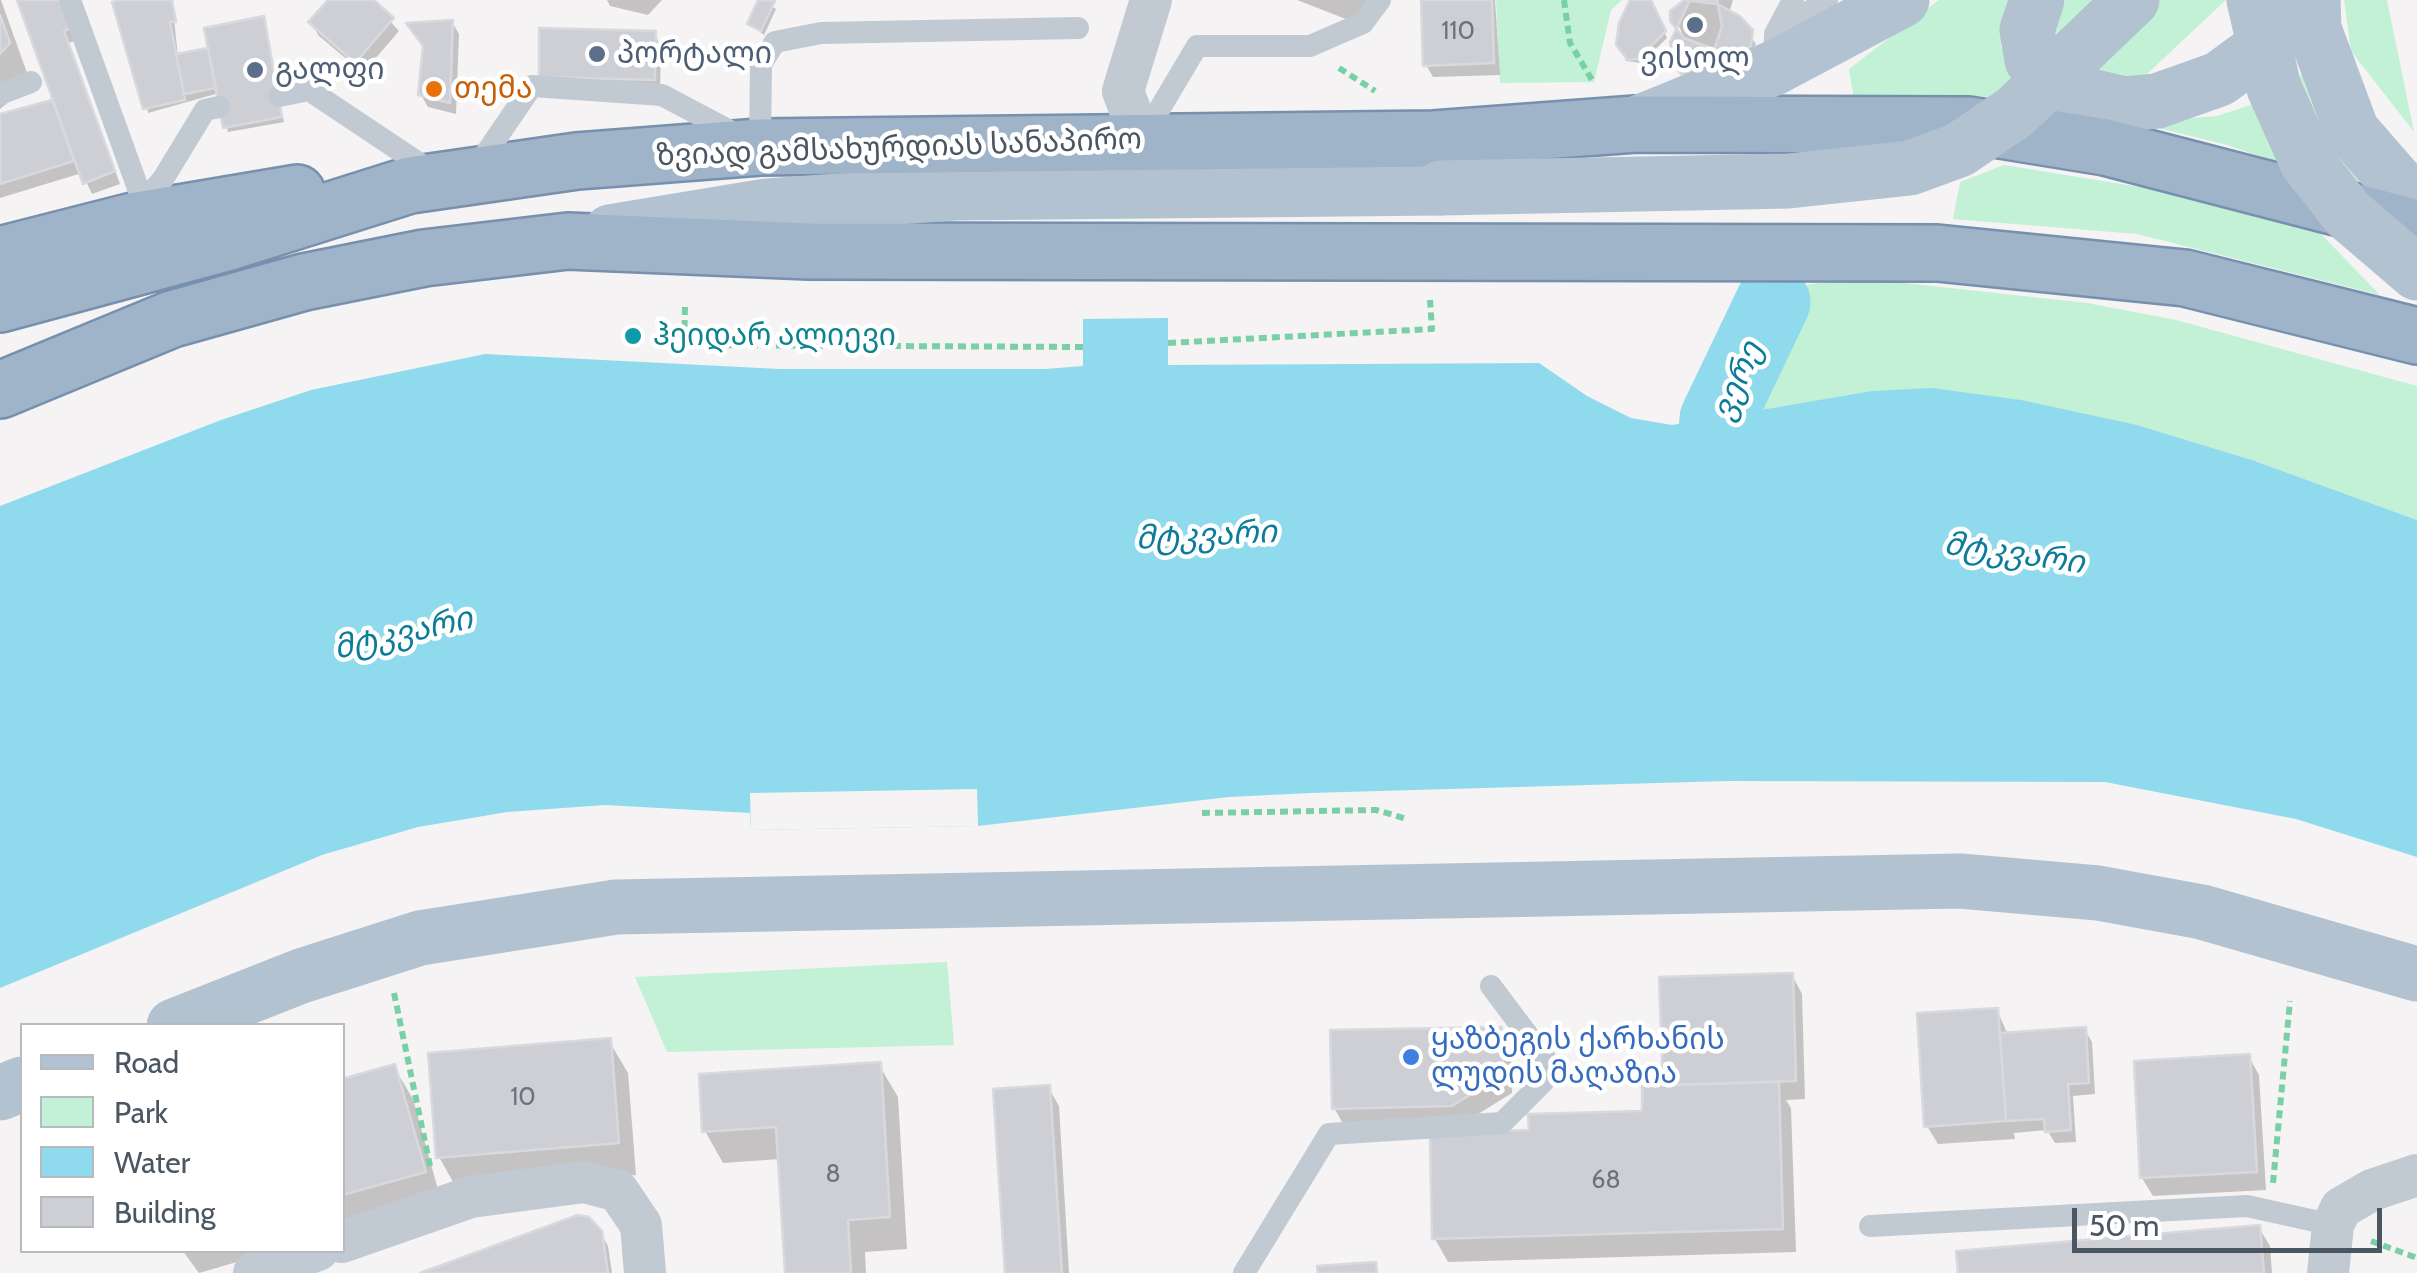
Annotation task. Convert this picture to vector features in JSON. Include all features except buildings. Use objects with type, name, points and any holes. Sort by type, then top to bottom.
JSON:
[{"type":"highway","name":"ზვიად გამსახურდიას სანაპირო","points":[[0,304],[441,180],[577,161],[760,148],[1434,139],[1621,105],[1816,126],[1902,123],[2018,131],[2122,151],[2417,228]]},
{"type":"highway","points":[[0,255],[140,211],[272,194],[441,180]]},
{"type":"highway","name":"ზვიად გამსახურდიას სანაპირო","points":[[0,390],[172,319],[304,282],[407,262],[568,241],[809,251],[1936,252],[2186,278],[2417,336]]},
{"type":"highway","points":[[0,356],[172,319]]},
{"type":"main road","points":[[1621,105],[1902,0]]},
{"type":"main road","points":[[2037,0],[2027,30],[2032,60],[2074,92],[2124,104],[2156,101],[2219,79],[2256,52],[2292,0]]},
{"type":"main road","name":"ზვიად გამსახურდიას სანაპირო","points":[[568,241],[672,219],[954,192],[1789,182],[1910,168],[1959,150],[2000,122],[2046,85],[2132,0]]},
{"type":"main road","points":[[2254,0],[2274,88],[2308,162],[2348,214],[2417,273]]},
{"type":"main road","points":[[2313,0],[2314,28],[2352,132],[2417,199]]},
{"type":"main road","points":[[182,1023],[385,949],[480,926],[616,907],[1960,881],[2098,893],[2202,912],[2417,974]]},
{"type":"street","points":[[1141,140],[1122,91],[1151,0]]},
{"type":"street","points":[[2328,1273],[2333,1225],[2341,1208],[2417,1175]]},
{"type":"street","points":[[345,1241],[471,1197],[584,1182],[618,1191],[641,1224],[645,1273]]},
{"type":"street","points":[[254,1273],[310,1253]]},
{"type":"lane","points":[[70,0],[140,211]]},
{"type":"lane","points":[[1141,140],[1197,46],[1310,46],[1363,23],[1380,0]]},
{"type":"lane","points":[[1774,51],[1794,0]]},
{"type":"lane","points":[[1774,51],[1827,0]]},
{"type":"lane","points":[[279,96],[309,90],[441,180],[532,86],[662,95],[760,148],[761,64],[775,42],[821,33],[1078,28]]},
{"type":"lane","points":[[0,94],[32,82]]},
{"type":"lane","points":[[140,211],[204,110],[219,107]]},
{"type":"lane","points":[[1244,1273],[1329,1134],[1502,1123],[1543,1082],[1549,1070],[1545,1058],[1491,986]]},
{"type":"lane","points":[[1870,1226],[2247,1206],[2333,1225]]},
{"type":"path","points":[[1564,0],[1578,61],[1594,82],[1621,105]]},
{"type":"path","points":[[1310,46],[1346,73],[1392,97]]},
{"type":"path","points":[[1168,343],[1432,329],[1430,300]]},
{"type":"path","points":[[685,307],[684,345],[1083,346]]},
{"type":"path","points":[[1202,813],[1376,810],[1407,819]]},
{"type":"path","points":[[385,949],[439,1207]]},
{"type":"path","points":[[2270,1209],[2290,1001]]},
{"type":"green space","points":[[1496,0],[1622,0],[1611,10],[1594,82],[1500,83]]},
{"type":"green space","points":[[1939,0],[2010,0],[2001,47],[2023,83],[2065,109],[1856,112],[1849,69]]},
{"type":"green space","points":[[2066,0],[2226,0],[2147,74],[2094,86],[2066,70],[2053,31]]},
{"type":"green space","points":[[2344,0],[2387,0],[2414,132],[2351,51]]},
{"type":"green space","points":[[2309,67],[2386,200],[2227,145],[2138,123],[2217,116],[2280,95]]},
{"type":"green space","points":[[2004,165],[2195,196],[2320,233],[2380,295],[2137,234],[1953,219],[1960,182]]},
{"type":"green space","points":[[1850,277],[2087,303],[2176,320],[2417,386],[2417,520],[2252,460],[2137,425],[1873,391],[1749,412],[1748,392],[1807,285]]},
{"type":"green space","points":[[947,962],[954,1045],[667,1052],[635,977]]},
{"type":"water","name":"მტკვარი","points":[[1168,318],[1168,365],[1539,363],[1587,396],[1631,418],[1672,425],[1872,391],[1932,388],[2021,400],[2137,425],[2252,460],[2417,520],[2417,857],[2296,819],[2105,782],[1727,781],[1310,793],[1229,797],[978,826],[751,830],[750,813],[605,805],[507,812],[418,827],[322,855],[0,988],[0,506],[221,420],[311,390],[485,354],[780,369],[1045,369],[1083,366],[1083,319]]},
{"type":"pier","points":[[977,789],[978,826],[751,830],[750,793]]},
{"type":"waterway","name":"ვერე","points":[[1711,519],[1717,419],[1773,302]]},
{"type":"place","name":"ვისოლ","points":[[1695,25]]},
{"type":"place","name":"პორტალი","points":[[597,54]]},
{"type":"place","name":"გალფი","points":[[255,70]]},
{"type":"place","name":"თემა","points":[[434,89]]},
{"type":"place","name":"ჰეიდარ ალიევი","points":[[633,336]]},
{"type":"place","name":"ყაზბეგის ქარხანის ლუდის მაღაზია","points":[[1411,1057]]}]
